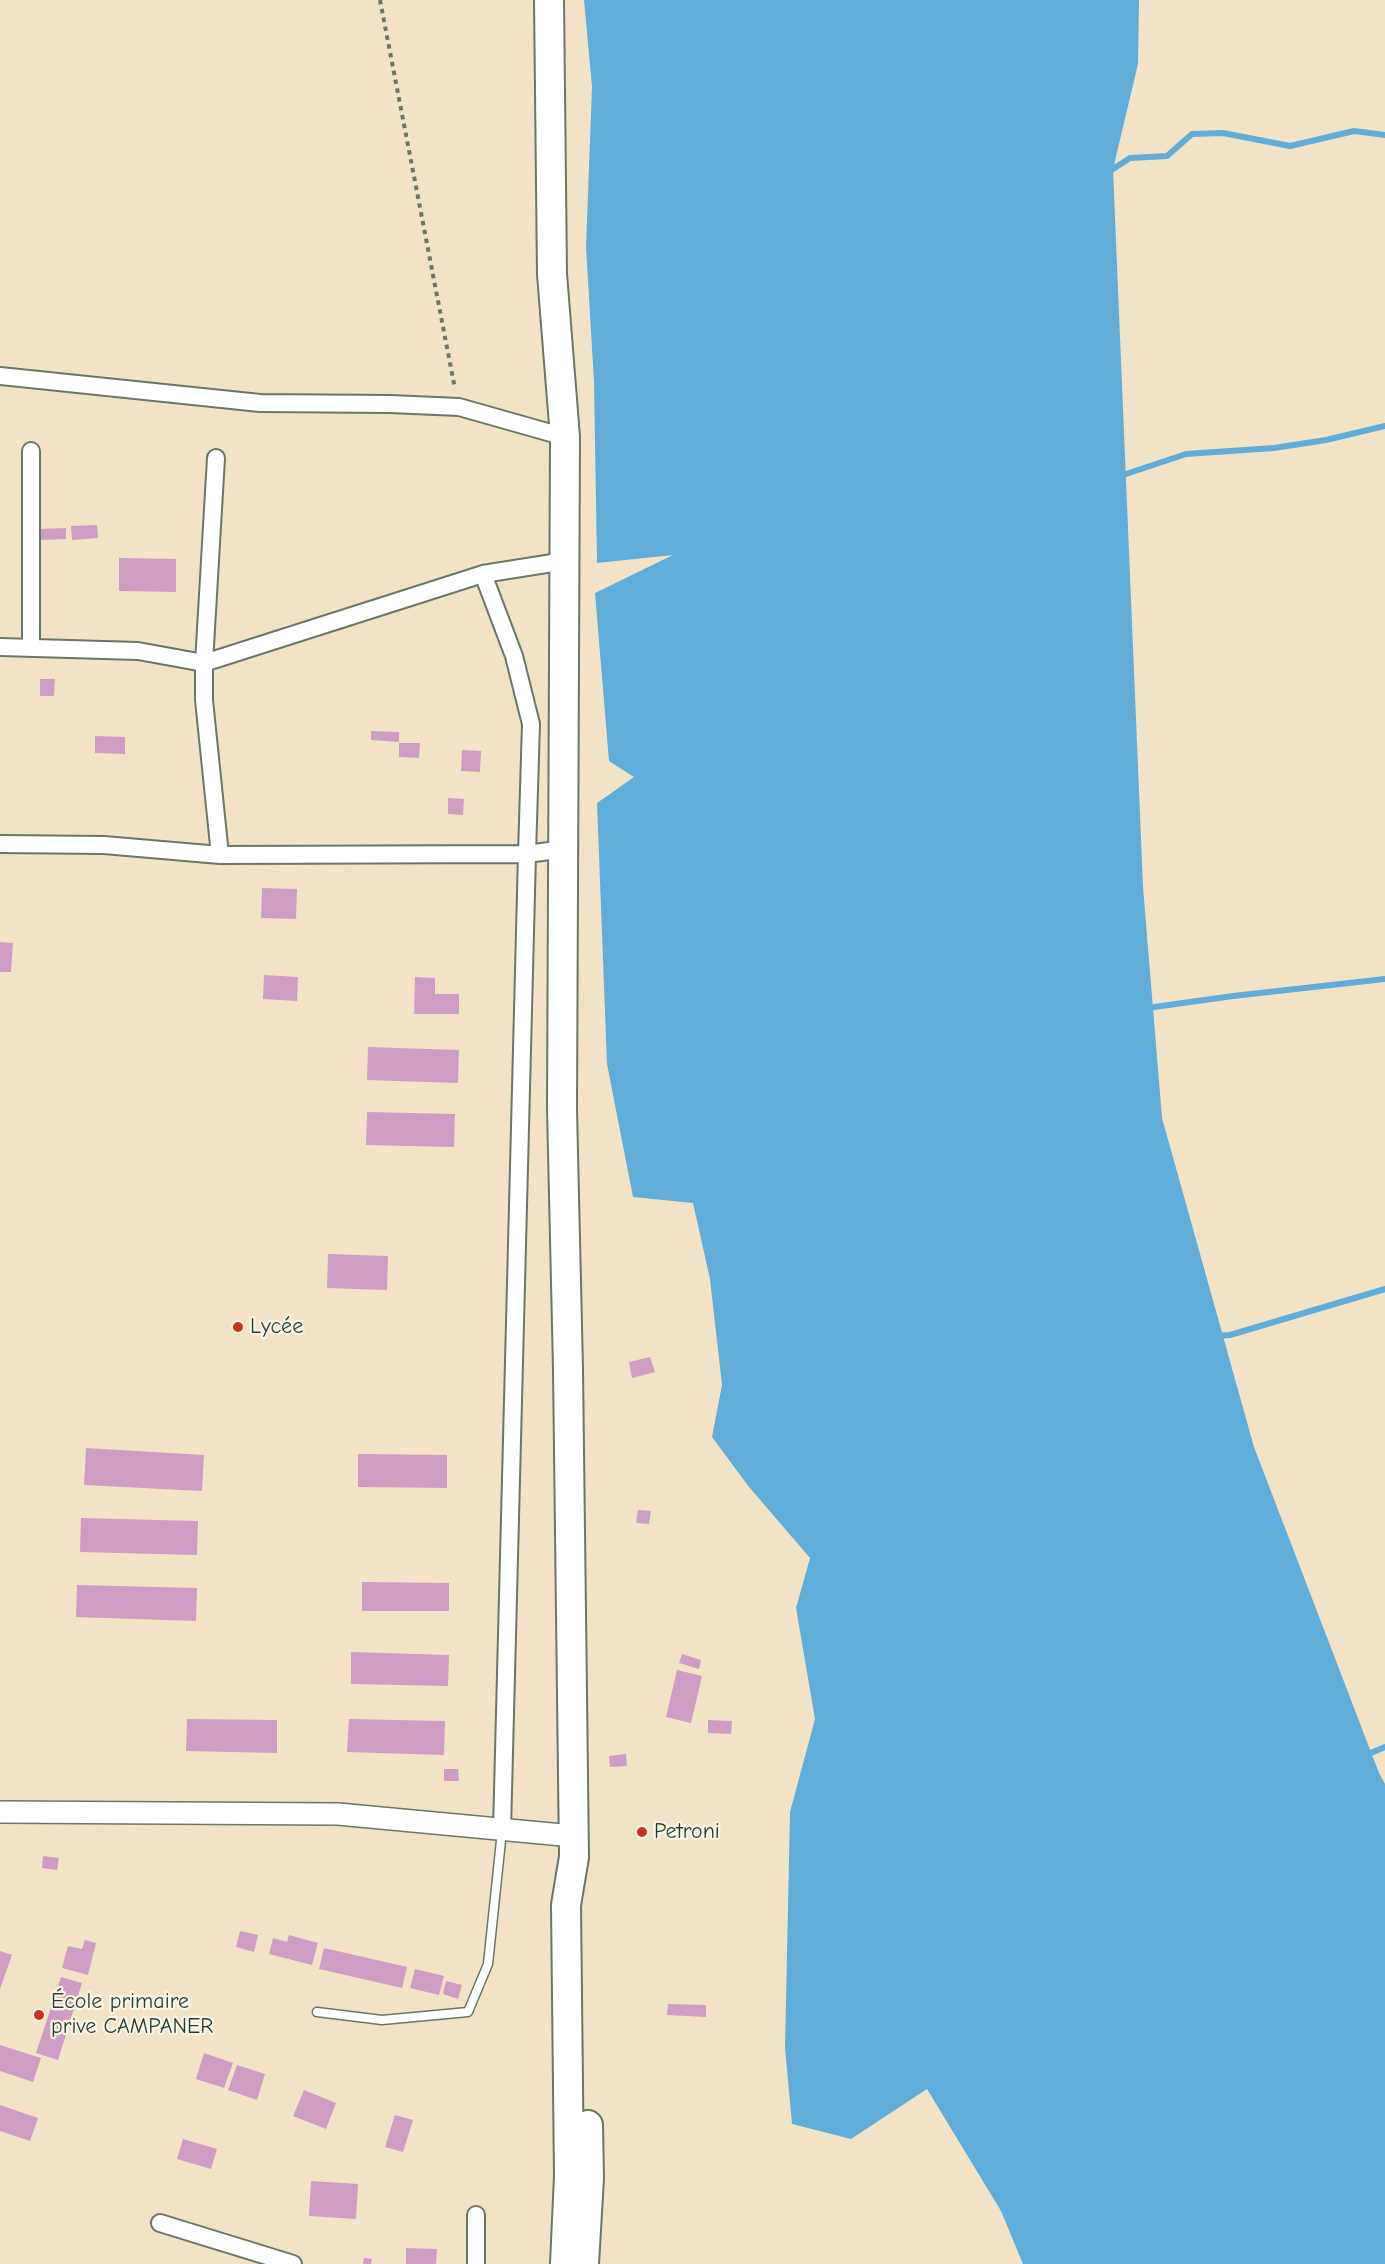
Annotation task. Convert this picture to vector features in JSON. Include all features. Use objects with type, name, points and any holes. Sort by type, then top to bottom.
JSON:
[{"type":"highway","points":[[549,0],[552,274],[565,437],[562,1109],[574,1846],[566,1905],[569,2176],[565,2264]]},
{"type":"highway","points":[[574,1846],[584,1897],[589,2178],[584,2264]]},
{"type":"street","points":[[0,376],[260,404],[390,404],[459,407],[565,437]]},
{"type":"street","points":[[31,451],[31,648]]},
{"type":"street","points":[[216,458],[204,663],[204,700],[220,855]]},
{"type":"street","points":[[0,647],[138,651],[204,663],[483,574],[565,561]]},
{"type":"street","points":[[483,574],[514,656],[531,724],[502,1830]]},
{"type":"street","points":[[0,844],[104,845],[220,855],[527,854],[564,849]]},
{"type":"street","points":[[0,1812],[338,1814],[502,1830],[574,1846]]},
{"type":"street","points":[[476,2215],[476,2264]]},
{"type":"street","points":[[160,2223],[293,2264]]},
{"type":"lane","points":[[317,2012],[382,2020],[468,2012],[488,1964],[502,1830]]},
{"type":"path","points":[[381,0],[459,407]]},
{"type":"water","points":[[584,0],[1139,0],[1138,64],[1113,169],[1143,887],[1162,1118],[1254,1447],[1385,1784],[1385,2264],[1023,2264],[1001,2211],[927,2089],[851,2139],[792,2124],[785,2048],[790,1812],[815,1719],[796,1608],[810,1558],[749,1487],[712,1437],[722,1385],[710,1279],[693,1203],[633,1197],[607,1064],[597,803],[634,777],[609,761],[595,593],[673,555],[597,563],[594,382],[586,247],[592,87]]},
{"type":"building","points":[[97,525],[98,538],[72,540],[71,526]]},
{"type":"building","points":[[66,528],[66,539],[40,540],[40,529]]},
{"type":"building","points":[[119,558],[176,559],[176,592],[119,591]]},
{"type":"building","points":[[40,679],[55,679],[54,696],[40,696]]},
{"type":"building","points":[[371,731],[399,732],[399,742],[371,740]]},
{"type":"building","points":[[95,736],[125,737],[125,754],[95,753]]},
{"type":"building","points":[[399,743],[420,743],[419,758],[399,757]]},
{"type":"building","points":[[462,750],[481,751],[480,772],[461,771]]},
{"type":"building","points":[[448,798],[464,799],[463,815],[448,814]]},
{"type":"building","points":[[262,888],[297,889],[296,919],[261,918]]},
{"type":"building","points":[[0,942],[13,943],[11,972],[0,972]]},
{"type":"building","points":[[264,975],[298,977],[297,1001],[263,999]]},
{"type":"building","points":[[415,977],[435,978],[435,994],[459,994],[459,1014],[414,1014]]},
{"type":"building","points":[[368,1047],[459,1050],[458,1083],[367,1080]]},
{"type":"building","points":[[367,1112],[455,1114],[454,1147],[366,1145]]},
{"type":"building","points":[[328,1254],[388,1256],[387,1290],[327,1288]]},
{"type":"building","points":[[650,1357],[655,1372],[632,1378],[629,1362]]},
{"type":"building","points":[[86,1448],[204,1455],[202,1491],[84,1485]]},
{"type":"building","points":[[358,1454],[447,1455],[447,1488],[358,1487]]},
{"type":"building","points":[[638,1510],[651,1511],[649,1524],[636,1523]]},
{"type":"building","points":[[81,1518],[198,1521],[197,1555],[80,1552]]},
{"type":"building","points":[[362,1582],[449,1583],[449,1611],[362,1611]]},
{"type":"building","points":[[77,1585],[197,1588],[196,1621],[76,1617]]},
{"type":"building","points":[[351,1652],[449,1655],[448,1686],[351,1684]]},
{"type":"building","points":[[682,1654],[701,1660],[699,1669],[679,1663]]},
{"type":"building","points":[[677,1670],[702,1676],[691,1723],[666,1717]]},
{"type":"building","points":[[187,1719],[277,1720],[277,1753],[186,1751]]},
{"type":"building","points":[[349,1719],[445,1721],[444,1755],[347,1752]]},
{"type":"building","points":[[708,1720],[732,1721],[731,1734],[708,1733]]},
{"type":"building","points":[[626,1754],[627,1766],[610,1767],[609,1756]]},
{"type":"building","points":[[444,1769],[458,1769],[459,1781],[444,1781]]},
{"type":"building","points":[[43,1856],[59,1858],[57,1870],[42,1868]]},
{"type":"building","points":[[240,1931],[258,1935],[254,1952],[236,1947]]},
{"type":"building","points":[[289,1935],[318,1943],[312,1965],[269,1954],[273,1938],[287,1942]]},
{"type":"building","points":[[85,1940],[96,1943],[88,1975],[62,1968],[68,1946],[82,1949]]},
{"type":"building","points":[[324,1948],[407,1967],[402,1988],[319,1969]]},
{"type":"building","points":[[0,1951],[12,1955],[0,1989]]},
{"type":"building","points":[[415,1969],[444,1976],[439,1995],[410,1988]]},
{"type":"building","points":[[61,1977],[82,1983],[58,2060],[36,2053]]},
{"type":"building","points":[[446,1981],[462,1985],[458,1999],[443,1994]]},
{"type":"building","points":[[668,2004],[706,2005],[706,2017],[667,2015]]},
{"type":"building","points":[[0,2045],[41,2058],[33,2082],[0,2071]]},
{"type":"building","points":[[204,2053],[233,2063],[224,2088],[196,2079]]},
{"type":"building","points":[[237,2065],[265,2074],[257,2100],[228,2090]]},
{"type":"building","points":[[304,2090],[336,2103],[326,2129],[293,2116]]},
{"type":"building","points":[[0,2105],[38,2118],[30,2141],[0,2131]]},
{"type":"building","points":[[395,2115],[413,2120],[403,2152],[385,2147]]},
{"type":"building","points":[[183,2139],[217,2149],[211,2169],[177,2159]]},
{"type":"building","points":[[311,2181],[358,2184],[356,2219],[309,2216]]},
{"type":"building","points":[[406,2248],[437,2249],[436,2264],[406,2264]]},
{"type":"building","points":[[364,2258],[372,2259],[371,2264],[363,2264]]},
{"type":"waterway","points":[[1113,169],[1130,158],[1167,156],[1192,134],[1223,133],[1290,146],[1354,131],[1385,135]]},
{"type":"waterway","points":[[1120,476],[1186,454],[1274,448],[1326,440],[1385,426]]},
{"type":"waterway","points":[[1147,1008],[1385,979]]},
{"type":"waterway","points":[[1215,1336],[1230,1335],[1385,1289]]},
{"type":"waterway","points":[[1366,1755],[1385,1747]]},
{"type":"place","name":"Lycée","points":[[238,1327]]},
{"type":"place","name":"Petroni","points":[[642,1832]]},
{"type":"place","name":"École primaire prive CAMPANER","points":[[39,2015]]}]
